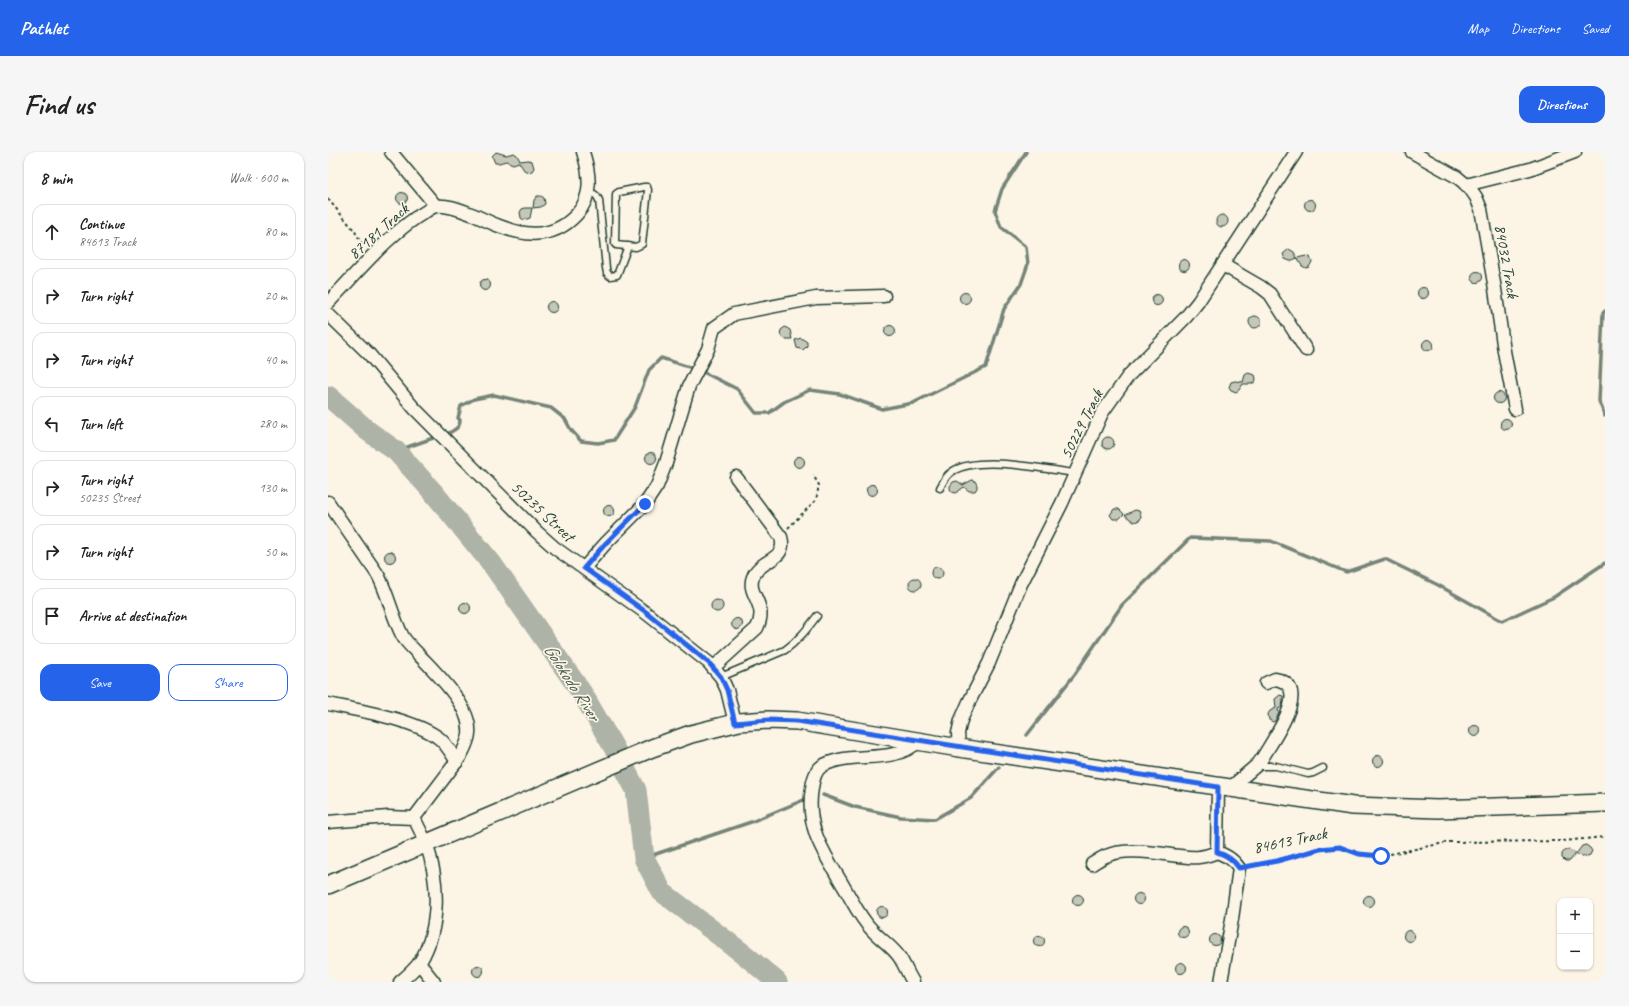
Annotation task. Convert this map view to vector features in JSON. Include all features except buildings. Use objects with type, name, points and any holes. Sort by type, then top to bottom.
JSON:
[{"type":"street","points":[[391,152],[436,206]]},
{"type":"street","name":"87181 Track","points":[[328,303],[371,258],[404,227],[418,216],[436,206],[457,208],[507,230],[544,234],[559,228],[572,219],[582,208],[590,187],[583,152]]},
{"type":"street","name":"50229 Track","points":[[959,748],[958,733],[961,720],[989,663],[1021,584],[1075,474],[1102,413],[1129,375],[1186,318],[1198,302],[1296,152]]},
{"type":"street","name":"84032 Track","points":[[1412,152],[1445,169],[1466,185],[1476,196],[1481,209],[1515,409]]},
{"type":"street","points":[[1466,185],[1530,169],[1575,152]]},
{"type":"street","points":[[1223,264],[1262,287],[1270,294],[1306,350]]},
{"type":"street","points":[[584,568],[606,543],[645,504],[657,486],[666,463],[688,386],[708,349],[714,328],[734,314],[816,298],[884,296]]},
{"type":"street","name":"50235 Street","points":[[328,314],[369,354],[414,408],[537,532],[555,548],[646,612],[696,652],[713,668],[721,677],[727,690],[735,723]]},
{"type":"street","points":[[713,668],[757,628],[761,620],[762,612],[752,586],[752,577],[757,569],[777,555],[782,549],[783,543],[781,537],[736,478]]},
{"type":"street","points":[[328,502],[378,575],[402,635],[446,684],[466,714],[469,733],[466,746],[457,762],[414,818]]},
{"type":"street","points":[[1217,852],[1224,788],[1255,766],[1267,751],[1289,711],[1292,700],[1291,689],[1287,683],[1276,679],[1266,683]]},
{"type":"street","points":[[328,704],[362,710],[429,732],[446,745],[457,762]]},
{"type":"street","points":[[328,885],[652,748],[691,734],[735,723],[768,720],[797,721],[959,748],[1345,806],[1393,808],[1476,808],[1605,802]]},
{"type":"street","points":[[913,982],[900,958],[872,931],[862,918],[822,850],[814,830],[811,809],[811,793],[814,776],[822,766],[835,761],[900,753],[911,748],[919,741]]},
{"type":"street","points":[[328,822],[388,817],[414,818]]},
{"type":"street","points":[[400,982],[419,963],[432,930],[436,901],[436,884],[426,843],[414,818]]},
{"type":"street","points":[[1092,864],[1106,856],[1118,853],[1138,852],[1194,859],[1205,858],[1217,852],[1234,861],[1239,868]]},
{"type":"street","name":"84613 Track","points":[[1221,982],[1239,868]]},
{"type":"street","points":[[419,963],[434,982]]},
{"type":"lane","points":[[644,186],[647,187],[648,190],[642,244],[636,247],[628,246],[615,244],[615,198],[619,192],[644,186]]},
{"type":"lane","points":[[588,193],[593,193],[599,200],[606,268],[610,276],[617,275],[620,271],[628,246]]},
{"type":"lane","points":[[940,488],[945,478],[952,471],[965,466],[984,463],[1025,466],[1075,474]]},
{"type":"lane","points":[[721,677],[788,648],[799,639],[817,616]]},
{"type":"lane","points":[[1255,766],[1276,766],[1308,774],[1323,768]]},
{"type":"path","points":[[328,199],[354,230],[371,258]]},
{"type":"path","points":[[781,537],[816,500],[819,485],[813,475]]},
{"type":"path","name":"84613 Track","points":[[1239,868],[1277,861],[1320,849],[1340,847],[1359,854],[1381,856],[1403,850],[1449,842],[1563,841],[1605,837]]},
{"type":"waterway","points":[[699,370],[737,389],[756,413],[769,413],[784,402],[810,390],[840,394],[882,409],[913,403],[986,367],[1004,309],[1021,284],[1028,264],[1026,247],[1001,227],[995,211],[1002,189],[1026,152]]},
{"type":"waterway","points":[[1605,311],[1603,313],[1599,401],[1605,416]]},
{"type":"waterway","points":[[449,433],[459,425],[460,420],[458,418],[461,406],[474,399],[494,395],[551,408],[565,419],[571,430],[581,441],[598,443],[614,440],[635,407],[649,370],[661,358],[689,367]]},
{"type":"waterway","name":"Golokodo River","points":[[328,396],[368,431],[396,451],[433,492],[492,564],[582,693],[613,746],[636,790],[644,858],[662,892],[745,955],[777,982]]},
{"type":"waterway","points":[[396,451],[436,437]]},
{"type":"waterway","points":[[1027,735],[1075,674],[1122,605],[1190,538],[1271,541],[1346,572],[1385,559],[1438,585],[1502,621],[1554,597],[1605,563]]},
{"type":"waterway","points":[[823,795],[855,807],[901,817],[935,819],[971,798],[999,767]]},
{"type":"waterway","points":[[644,858],[751,822],[806,799]]},
{"type":"route","points":[[645,504],[606,543],[584,568],[646,612],[709,663],[721,677],[727,690],[735,723],[768,720],[797,721],[959,748],[1218,787],[1217,852],[1234,861],[1239,868],[1277,861],[1320,849],[1340,847],[1359,854],[1381,856]]}]
